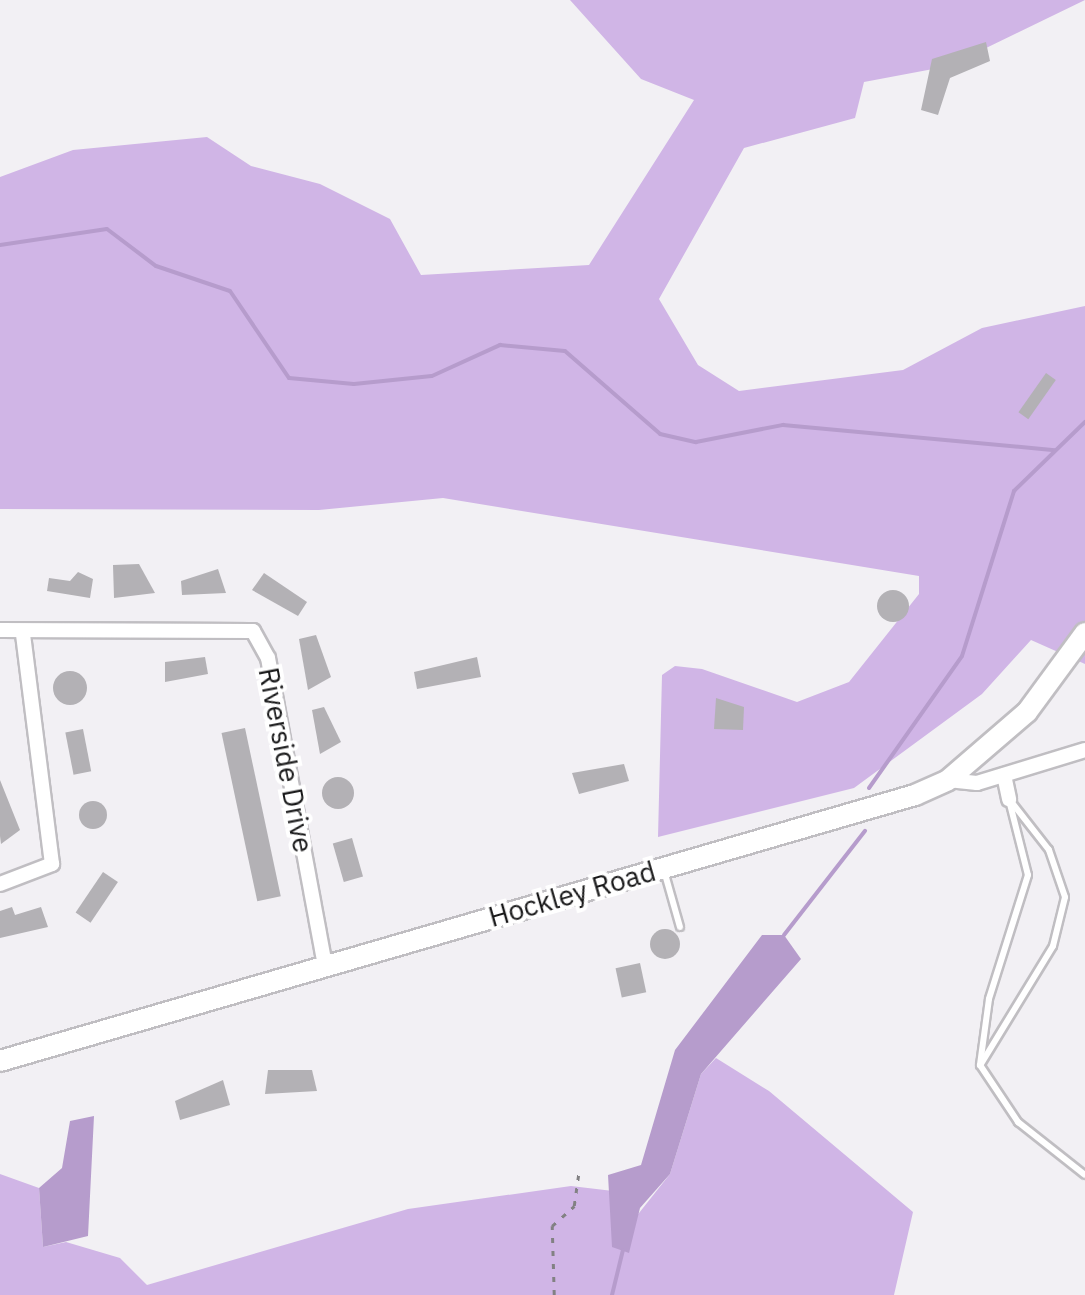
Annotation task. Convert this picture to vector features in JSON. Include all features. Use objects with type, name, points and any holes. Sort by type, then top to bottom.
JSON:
[{"type":"main road","name":"Hockley Road","points":[[0,1061],[663,868],[948,780],[1027,712],[1085,633]]},
{"type":"street","name":"Riverside Drive","points":[[0,630],[23,635],[222,625],[253,631],[268,658],[325,966]]},
{"type":"street","points":[[0,884],[52,864],[23,635]]},
{"type":"street","points":[[948,780],[1004,775],[1085,750]]},
{"type":"street","points":[[1004,775],[1009,799]]},
{"type":"lane","points":[[1009,799],[1028,875],[990,999],[980,1066],[1018,1122],[1085,1175]]},
{"type":"lane","points":[[980,1066],[1053,946],[1065,897],[1048,850],[1009,799]]},
{"type":"lane","points":[[663,868],[680,928]]},
{"type":"path","points":[[554,1295],[552,1226],[574,1206],[579,1169]]},
{"type":"shaded area","points":[[570,0],[1085,0],[949,66],[864,82],[855,118],[744,148],[659,299],[698,365],[739,391],[903,370],[982,328],[1085,306],[1085,664],[1031,640],[982,694],[854,788],[658,837],[662,675],[675,666],[702,669],[797,702],[849,682],[919,594],[919,576],[443,498],[319,510],[0,509],[0,177],[73,150],[207,137],[251,166],[320,184],[390,219],[421,275],[589,265],[694,100],[641,79]]},
{"type":"shaded area","points":[[762,935],[784,935],[801,959],[701,1074],[670,1174],[640,1208],[629,1253],[612,1247],[608,1175],[641,1165],[675,1050]]},
{"type":"shaded area","points":[[716,1058],[769,1091],[913,1212],[894,1295],[0,1295],[0,1174],[39,1188],[43,1247],[66,1242],[120,1258],[147,1285],[408,1209],[571,1186],[613,1191],[612,1247],[670,1174],[701,1074]]},
{"type":"shaded area","points":[[94,1116],[88,1236],[43,1247],[39,1188],[62,1168],[70,1121]]},
{"type":"building","points":[[986,42],[990,61],[950,78],[938,115],[921,110],[932,59]]},
{"type":"building","points":[[1046,373],[1056,380],[1028,419],[1018,412]]},
{"type":"building","points":[[139,564],[155,593],[114,598],[113,565]]},
{"type":"building","points":[[218,569],[226,593],[182,595],[181,581]]},
{"type":"building","points":[[78,572],[93,579],[90,598],[47,591],[49,578],[70,581]]},
{"type":"building","points":[[264,573],[307,602],[298,616],[252,590]]},
{"type":"building","points":[[893,590],[904,595],[909,606],[904,617],[893,622],[882,617],[877,606],[882,595]]},
{"type":"building","points":[[316,635],[331,677],[308,690],[299,639]]},
{"type":"building","points":[[205,657],[208,674],[165,682],[165,662]]},
{"type":"building","points":[[477,657],[481,677],[417,689],[414,672]]},
{"type":"building","points":[[70,671],[82,676],[87,688],[82,700],[70,705],[58,700],[53,688],[58,676]]},
{"type":"building","points":[[716,698],[744,707],[743,730],[714,729]]},
{"type":"building","points":[[324,707],[341,742],[320,754],[312,710]]},
{"type":"building","points":[[245,728],[281,896],[257,901],[222,733]]},
{"type":"building","points":[[83,729],[91,771],[74,775],[65,732]]},
{"type":"building","points":[[624,764],[629,781],[579,794],[572,773]]},
{"type":"building","points":[[338,777],[349,782],[354,793],[349,804],[338,809],[327,804],[322,793],[327,782]]},
{"type":"building","points":[[0,780],[20,830],[1,844],[0,836]]},
{"type":"building","points":[[93,801],[103,805],[107,815],[103,825],[93,829],[83,825],[79,815],[83,805]]},
{"type":"building","points":[[352,838],[363,876],[344,882],[333,844]]},
{"type":"building","points":[[103,872],[118,882],[91,923],[76,913]]},
{"type":"building","points":[[12,907],[15,915],[41,907],[48,927],[0,938],[0,911]]},
{"type":"building","points":[[665,929],[675,934],[680,944],[675,954],[665,959],[655,954],[650,944],[655,934]]},
{"type":"building","points":[[640,963],[646,992],[622,998],[616,968]]},
{"type":"building","points":[[268,1070],[312,1070],[317,1091],[265,1094]]},
{"type":"building","points":[[223,1080],[230,1105],[180,1120],[175,1101]]},
{"type":"waterway","points":[[0,245],[107,229],[156,266],[230,291],[289,378],[354,384],[432,376],[500,345],[565,351],[660,434],[696,442],[783,425],[1055,450]]},
{"type":"waterway","points":[[869,788],[962,656],[1014,491],[1085,422]]},
{"type":"waterway","points":[[784,935],[865,831]]},
{"type":"waterway","points":[[612,1295],[623,1250]]}]
